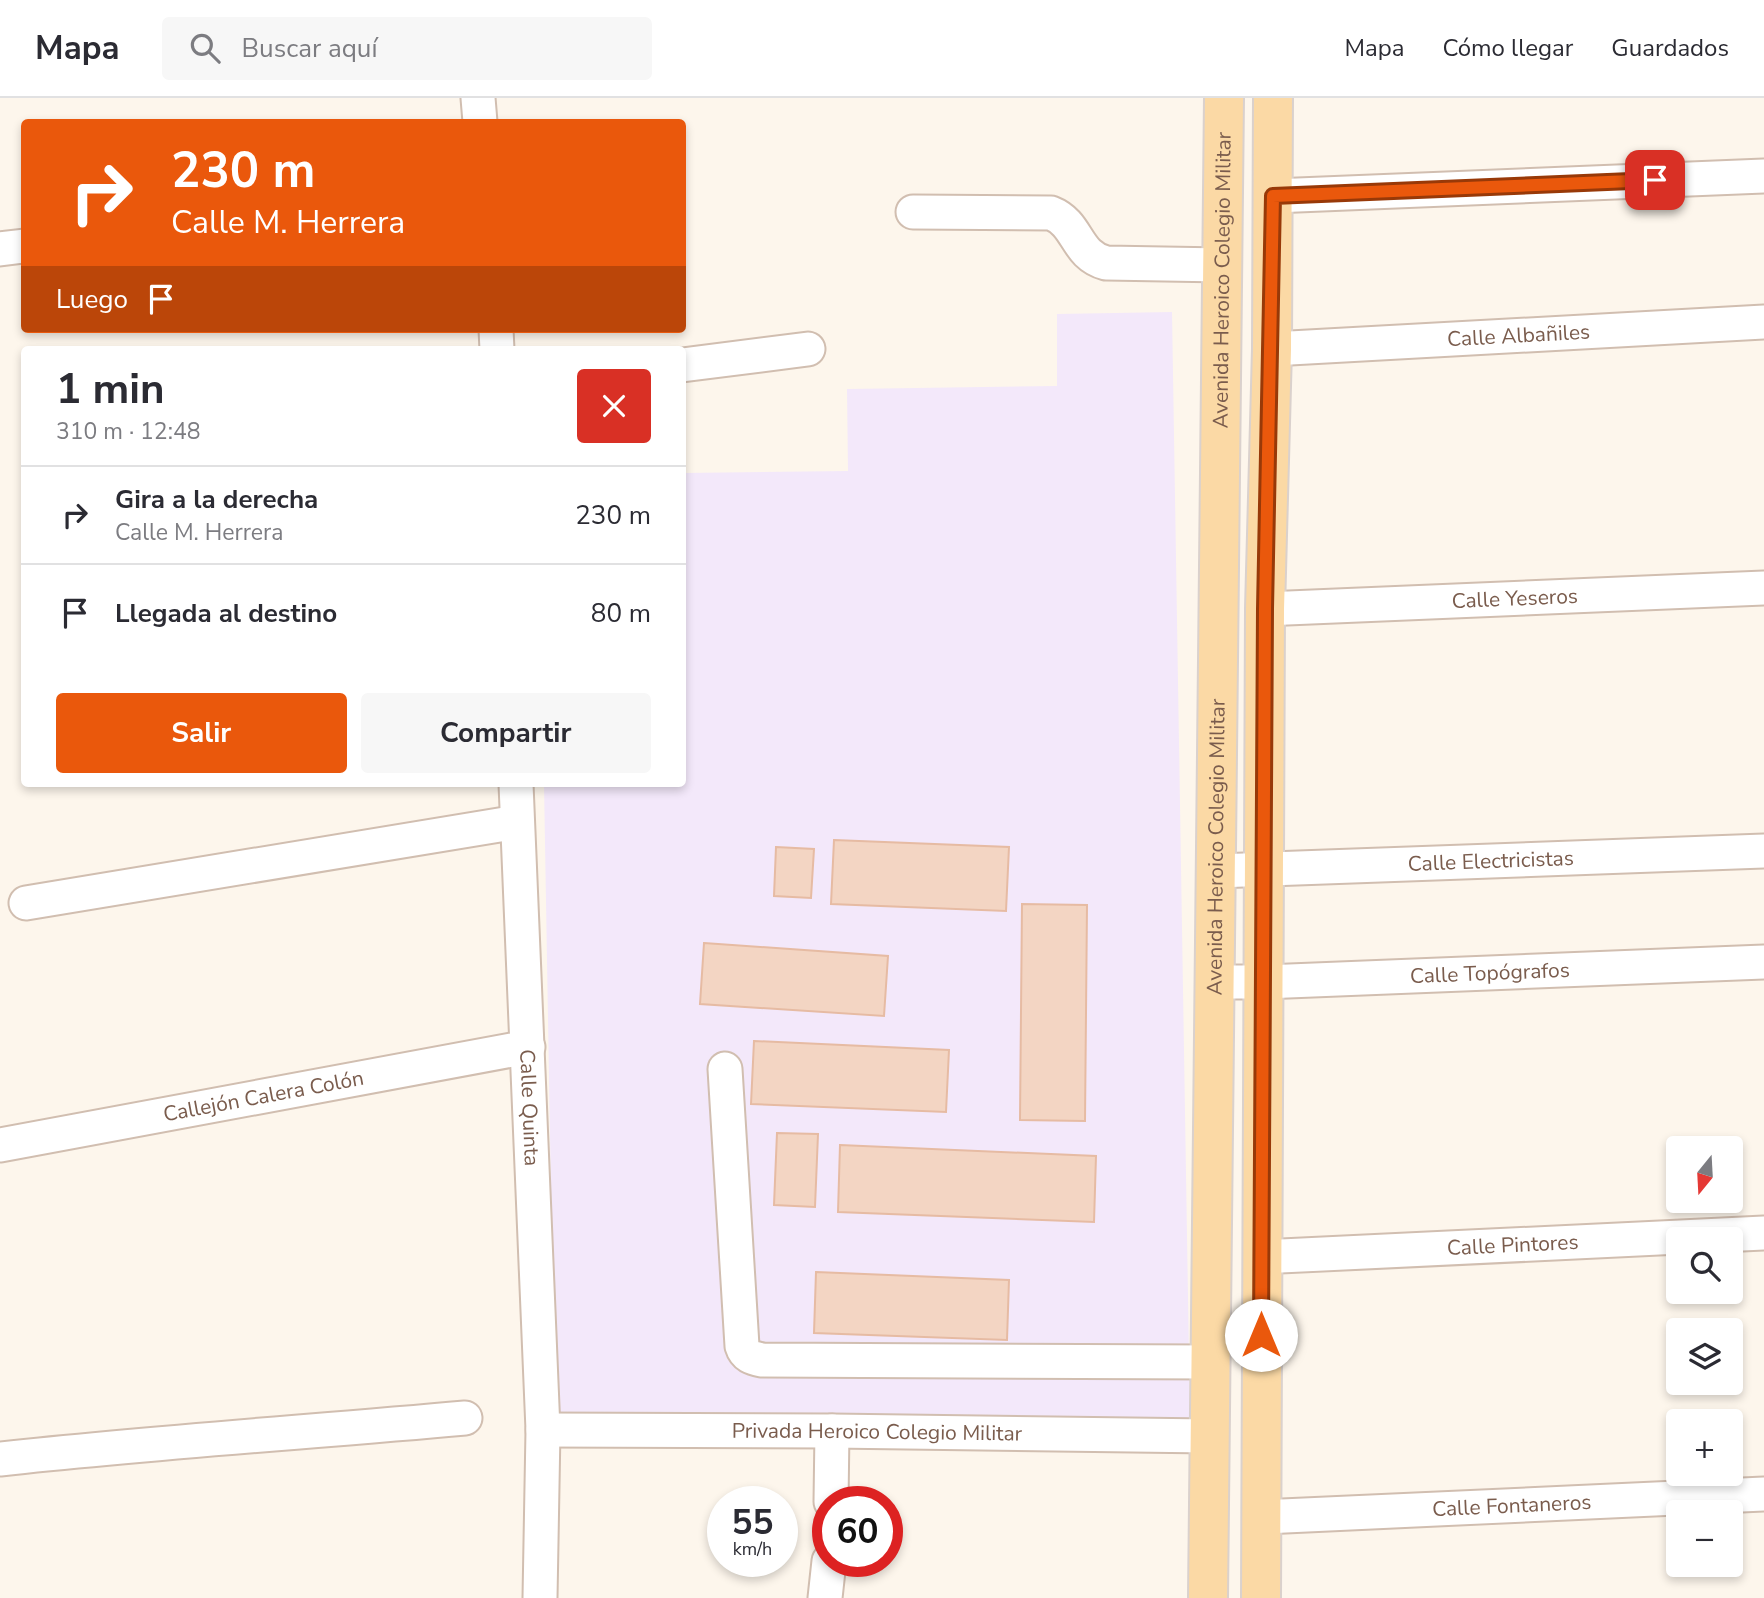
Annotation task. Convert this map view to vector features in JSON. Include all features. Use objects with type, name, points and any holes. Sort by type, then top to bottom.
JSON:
[{"type":"main road","name":"Avenida Heroico Colegio Militar","points":[[1208,1598],[1224,98]]},
{"type":"main road","points":[[1261,1598],[1265,609],[1272,349],[1273,98]]},
{"type":"street","points":[[478,98],[481,119]]},
{"type":"street","points":[[1273,196],[1764,176]]},
{"type":"street","points":[[913,212],[1051,213],[1067,222],[1089,256],[1097,260],[1223,265]]},
{"type":"street","points":[[0,249],[21,246]]},
{"type":"street","name":"Calle Albañiles","points":[[1272,349],[1764,322]]},
{"type":"street","points":[[686,364],[808,349]]},
{"type":"street","name":"Calle Yeseros","points":[[1265,609],[1764,587]]},
{"type":"street","name":"Calle Quinta","points":[[516,787],[543,1430],[540,1598]]},
{"type":"street","points":[[26,903],[517,822]]},
{"type":"street","name":"Calle Electricistas","points":[[1216,871],[1764,851]]},
{"type":"street","name":"Calle Topógrafos","points":[[1215,982],[1764,962]]},
{"type":"street","name":"Callejón Calera Colón","points":[[0,1145],[528,1047]]},
{"type":"street","points":[[725,1069],[742,1346],[744,1352],[752,1358],[1211,1362]]},
{"type":"street","name":"Calle Pintores","points":[[1261,1257],[1764,1233]]},
{"type":"street","points":[[0,1459],[188,1440],[465,1418]]},
{"type":"street","name":"Privada Heroico Colegio Militar","points":[[543,1430],[1210,1436]]},
{"type":"street","points":[[831,1486],[832,1431]]},
{"type":"street","name":"Calle Fontaneros","points":[[1262,1517],[1764,1494]]},
{"type":"street","points":[[825,1598],[827,1577]]},
{"type":"shaded area","points":[[1172,312],[1190,1420],[555,1429],[544,787],[686,787],[686,473],[848,471],[847,389],[1057,386],[1057,314]]},
{"type":"building","points":[[834,840],[1009,847],[1006,911],[831,904]]},
{"type":"building","points":[[776,847],[814,849],[811,898],[774,896]]},
{"type":"building","points":[[1022,904],[1087,905],[1085,1121],[1020,1120]]},
{"type":"building","points":[[704,943],[888,956],[884,1016],[700,1004]]},
{"type":"building","points":[[754,1041],[949,1050],[946,1112],[751,1104]]},
{"type":"building","points":[[777,1133],[818,1134],[815,1207],[774,1205]]},
{"type":"building","points":[[840,1145],[1096,1156],[1094,1222],[838,1212]]},
{"type":"building","points":[[816,1272],[1009,1280],[1007,1340],[814,1333]]},
{"type":"route","points":[[1261,1335],[1265,609],[1273,196],[1655,180]]}]
